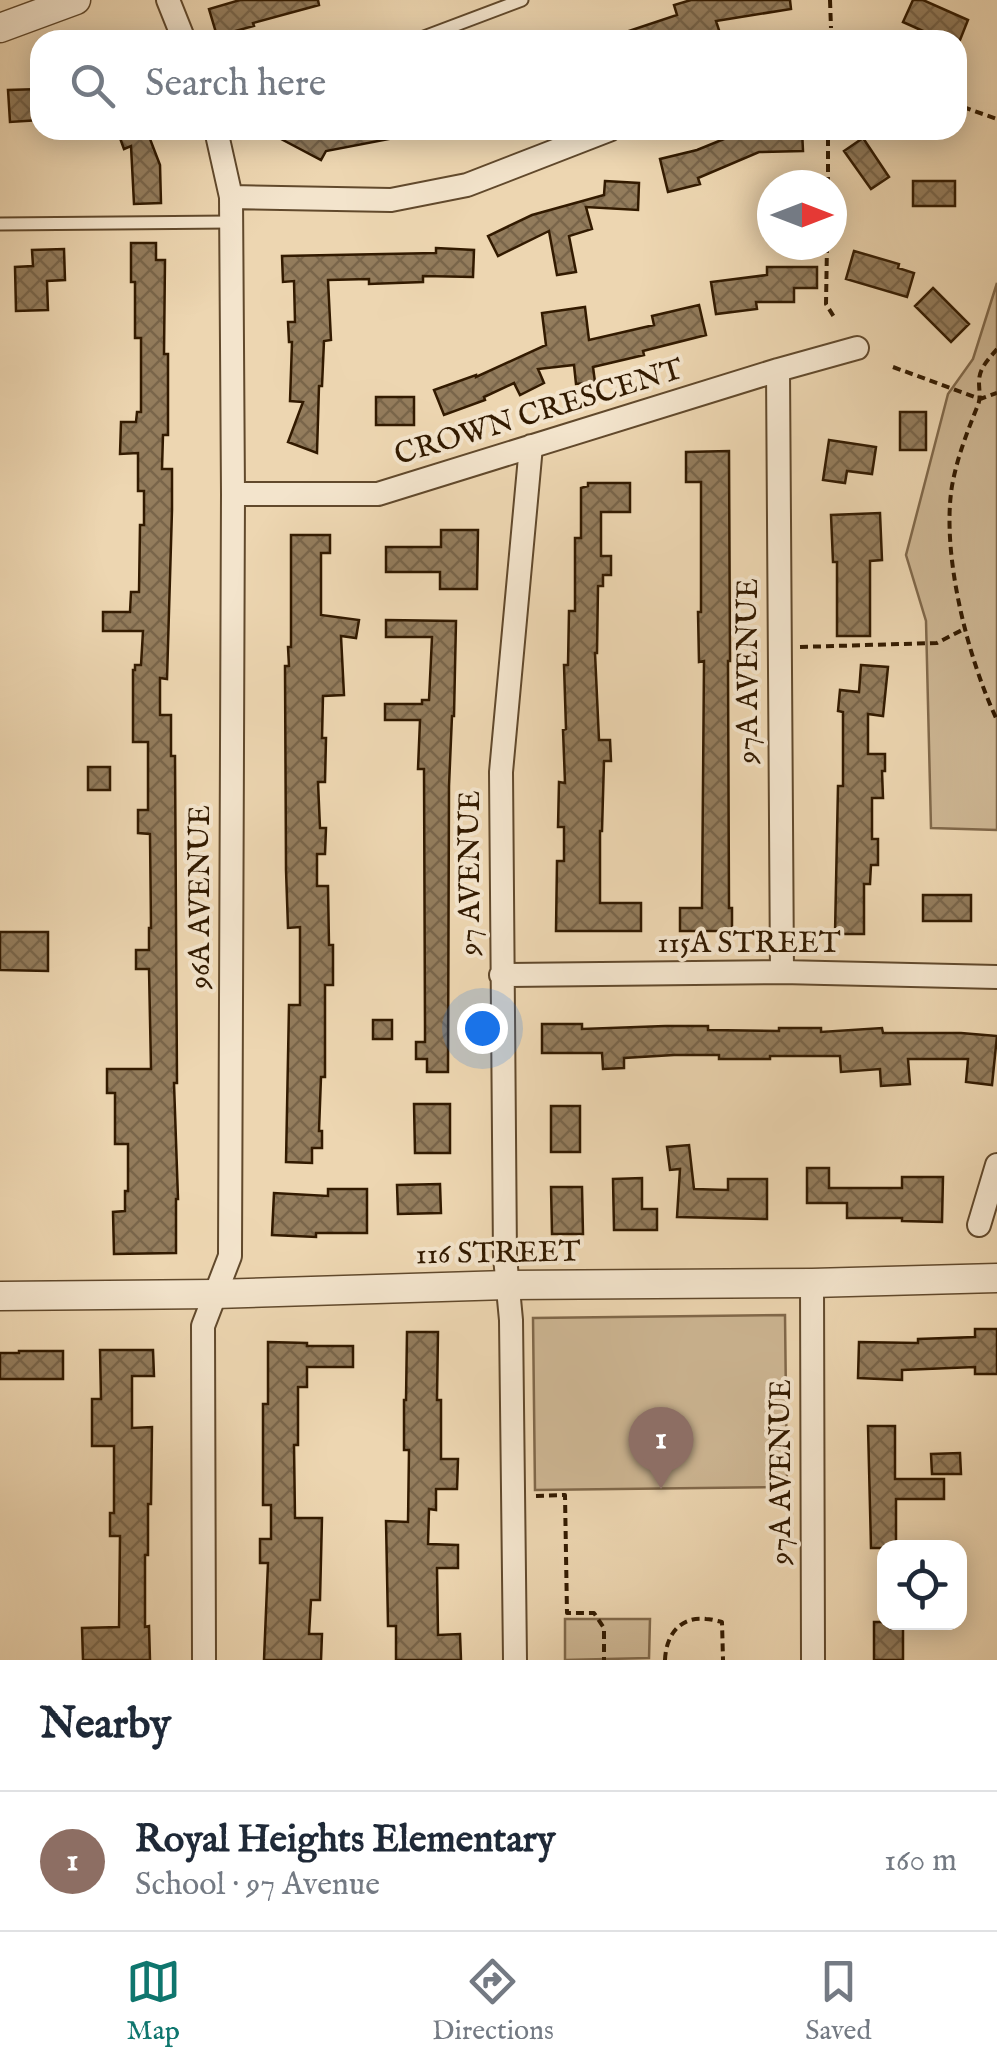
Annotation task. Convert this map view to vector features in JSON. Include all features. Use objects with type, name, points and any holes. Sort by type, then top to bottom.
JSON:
[{"type":"street","points":[[0,28],[76,0]]},
{"type":"street","points":[[168,0],[180,30]]},
{"type":"street","name":"96A AVENUE","points":[[204,1660],[203,1326],[230,1256],[230,197],[218,140]]},
{"type":"street","points":[[230,197],[391,200],[466,185],[582,140]]},
{"type":"street","name":"CROWN CRESCENT","points":[[233,494],[378,494],[857,348]]},
{"type":"street","name":"97A AVENUE","points":[[778,370],[782,972]]},
{"type":"street","name":"97 AVENUE","points":[[515,1660],[511,1320],[504,1257],[501,772],[531,446]]},
{"type":"street","name":"115A STREET","points":[[501,976],[782,972],[997,977]]},
{"type":"street","points":[[979,1225],[997,1166]]},
{"type":"street","name":"116 STREET","points":[[0,1296],[997,1278]]},
{"type":"street","name":"97A AVENUE","points":[[812,1283],[813,1660]]},
{"type":"lane","points":[[442,30],[522,0]]},
{"type":"lane","points":[[0,224],[230,222]]},
{"type":"path","points":[[830,0],[831,28]]},
{"type":"path","points":[[967,108],[997,119]]},
{"type":"path","points":[[828,140],[828,170]]},
{"type":"path","points":[[827,260],[826,304],[834,317]]},
{"type":"path","points":[[997,350],[981,369],[980,399],[962,440],[948,523],[954,578],[966,628],[997,720]]},
{"type":"path","points":[[893,367],[980,399],[997,394]]},
{"type":"path","points":[[796,648],[936,644],[966,628]]},
{"type":"path","points":[[987,698],[997,700]]},
{"type":"path","points":[[531,1496],[565,1496],[566,1613],[594,1613],[604,1628],[604,1660]]},
{"type":"path","points":[[665,1660],[669,1636],[681,1623],[706,1618],[722,1622],[723,1660]]},
{"type":"shaded area","points":[[997,283],[997,830],[931,828],[926,621],[906,555],[948,394],[973,359]]},
{"type":"shaded area","points":[[785,1315],[787,1487],[535,1490],[533,1318]]},
{"type":"shaded area","points":[[565,1619],[650,1619],[649,1658],[565,1660]]},
{"type":"building","points":[[240,0],[318,0],[319,5],[239,30],[215,30],[209,9]]},
{"type":"building","points":[[691,0],[790,0],[791,9],[716,21],[719,30],[632,30],[677,15],[674,5]]},
{"type":"building","points":[[913,0],[923,0],[968,20],[964,30],[921,30],[903,22]]},
{"type":"building","points":[[30,89],[30,121],[10,122],[8,90]]},
{"type":"building","points":[[121,140],[150,140],[160,165],[161,203],[134,204],[131,146],[124,149]]},
{"type":"building","points":[[283,140],[384,140],[326,151],[321,160]]},
{"type":"building","points":[[722,140],[802,140],[803,151],[759,152],[698,178],[700,184],[668,192],[660,159]]},
{"type":"building","points":[[864,140],[889,177],[871,189],[844,151]]},
{"type":"building","points":[[605,181],[639,183],[638,210],[586,207],[592,229],[569,236],[576,272],[557,275],[549,231],[498,256],[488,236],[532,215],[604,195]]},
{"type":"building","points":[[913,181],[955,181],[955,206],[913,206]]},
{"type":"building","points":[[131,243],[156,243],[156,260],[165,260],[168,435],[163,435],[162,469],[172,469],[172,510],[167,679],[160,678],[160,715],[171,715],[171,756],[175,756],[174,1083],[178,1199],[176,1253],[114,1254],[113,1212],[125,1211],[128,1144],[115,1144],[115,1093],[107,1093],[107,1069],[151,1069],[149,969],[136,969],[136,950],[149,950],[151,928],[150,834],[138,833],[138,810],[148,810],[148,742],[133,742],[133,670],[135,665],[141,665],[143,631],[103,631],[103,612],[130,612],[131,592],[139,592],[140,525],[144,525],[144,491],[138,491],[138,453],[120,454],[121,422],[136,422],[137,412],[141,412],[141,338],[135,338]]},
{"type":"building","points":[[436,248],[474,250],[473,277],[423,276],[423,282],[369,284],[369,279],[328,280],[331,340],[324,341],[317,453],[288,442],[303,402],[290,401],[292,342],[288,322],[295,322],[294,281],[283,282],[282,256],[436,253]]},
{"type":"building","points":[[64,249],[65,280],[47,281],[48,310],[16,311],[15,267],[33,266],[32,250]]},
{"type":"building","points":[[854,251],[899,264],[898,268],[914,273],[907,297],[846,279]]},
{"type":"building","points":[[767,267],[817,267],[817,288],[794,288],[794,302],[756,302],[757,309],[716,314],[711,282],[767,275]]},
{"type":"building","points":[[933,288],[969,324],[951,342],[915,306]]},
{"type":"building","points":[[699,305],[706,335],[593,367],[595,382],[576,384],[574,365],[538,369],[544,383],[520,395],[514,383],[484,397],[485,400],[444,415],[434,390],[476,377],[546,345],[542,313],[585,307],[589,340],[654,325],[652,316]]},
{"type":"building","points":[[376,397],[414,397],[414,425],[376,425]]},
{"type":"building","points":[[900,412],[926,412],[926,450],[900,450]]},
{"type":"building","points":[[829,440],[876,447],[872,474],[847,471],[845,483],[823,480]]},
{"type":"building","points":[[729,451],[732,931],[680,931],[680,908],[702,908],[704,661],[699,662],[698,612],[701,482],[686,482],[686,452]]},
{"type":"building","points":[[588,483],[630,483],[630,512],[601,512],[601,556],[611,556],[611,575],[603,575],[603,586],[598,586],[595,653],[599,740],[610,740],[611,761],[604,761],[600,903],[641,903],[641,931],[556,931],[557,861],[564,861],[564,827],[558,827],[559,782],[565,783],[564,665],[568,665],[569,611],[575,611],[575,538],[581,538],[581,488]]},
{"type":"building","points":[[880,513],[882,560],[870,561],[870,636],[837,636],[837,562],[833,562],[831,515]]},
{"type":"building","points":[[441,530],[478,530],[477,589],[440,589],[440,572],[386,572],[386,547],[441,547]]},
{"type":"building","points":[[291,535],[330,535],[330,553],[321,553],[321,615],[359,620],[356,638],[341,636],[344,695],[323,696],[325,782],[318,782],[320,828],[326,828],[325,854],[317,854],[317,886],[328,886],[333,985],[325,985],[325,1077],[321,1077],[319,1131],[322,1148],[312,1148],[312,1163],[286,1162],[289,1005],[300,1005],[300,927],[288,928],[286,870],[285,666],[289,666],[291,647]]},
{"type":"building","points":[[386,620],[456,621],[449,786],[448,1072],[427,1072],[427,1059],[416,1059],[416,1042],[425,1042],[424,769],[418,769],[420,720],[385,720],[385,704],[422,704],[422,700],[429,700],[432,637],[386,637]]},
{"type":"building","points":[[861,665],[888,667],[883,716],[868,714],[868,754],[885,754],[883,798],[872,798],[872,839],[878,839],[878,865],[871,865],[870,884],[864,884],[864,934],[835,934],[838,786],[843,786],[840,690],[859,692]]},
{"type":"building","points":[[88,767],[110,767],[110,790],[88,790]]},
{"type":"building","points":[[923,895],[971,895],[971,921],[923,921]]},
{"type":"building","points":[[0,932],[48,932],[48,971],[0,970]]},
{"type":"building","points":[[373,1020],[392,1020],[392,1039],[373,1039]]},
{"type":"building","points":[[542,1024],[582,1024],[582,1029],[821,1028],[821,1032],[882,1028],[883,1033],[997,1036],[992,1085],[966,1082],[968,1059],[908,1059],[910,1084],[881,1086],[880,1069],[841,1072],[840,1056],[719,1059],[719,1055],[674,1055],[624,1058],[624,1068],[603,1069],[602,1053],[542,1053]]},
{"type":"building","points":[[414,1104],[450,1104],[450,1153],[415,1153]]},
{"type":"building","points":[[551,1106],[580,1106],[580,1152],[551,1152]]},
{"type":"building","points":[[689,1145],[694,1189],[728,1190],[728,1179],[767,1179],[767,1219],[677,1217],[680,1169],[670,1170],[667,1147]]},
{"type":"building","points":[[807,1168],[829,1168],[829,1188],[902,1188],[902,1177],[943,1177],[942,1222],[847,1218],[847,1203],[807,1203]]},
{"type":"building","points":[[642,1178],[642,1209],[657,1209],[657,1230],[614,1230],[613,1179]]},
{"type":"building","points":[[440,1184],[441,1213],[398,1214],[397,1185]]},
{"type":"building","points":[[551,1187],[582,1187],[583,1234],[552,1234]]},
{"type":"building","points":[[328,1189],[367,1189],[367,1233],[272,1235],[274,1193],[328,1196]]},
{"type":"building","points":[[975,1329],[997,1329],[997,1374],[975,1374],[975,1367],[902,1370],[902,1380],[858,1378],[859,1342],[918,1343],[918,1339],[975,1337]]},
{"type":"building","points":[[407,1332],[438,1332],[441,1459],[458,1459],[457,1489],[436,1489],[436,1510],[429,1509],[428,1544],[458,1545],[458,1568],[437,1568],[438,1635],[460,1634],[461,1660],[396,1660],[396,1626],[388,1626],[386,1521],[408,1522],[409,1450],[404,1450]]},
{"type":"building","points":[[268,1342],[353,1346],[353,1367],[307,1367],[307,1387],[298,1387],[295,1518],[322,1518],[320,1600],[311,1600],[309,1634],[322,1634],[321,1660],[264,1660],[268,1563],[260,1563],[260,1539],[271,1539],[271,1505],[263,1505],[263,1404],[268,1404]]},
{"type":"building","points":[[100,1350],[153,1350],[154,1376],[132,1376],[132,1428],[152,1427],[151,1504],[145,1555],[145,1627],[149,1626],[150,1660],[83,1660],[82,1628],[119,1627],[120,1536],[110,1536],[114,1446],[92,1446],[92,1399],[101,1399]]},
{"type":"building","points":[[63,1351],[63,1379],[0,1379],[0,1353]]},
{"type":"building","points":[[868,1426],[895,1426],[895,1479],[944,1479],[944,1499],[896,1499],[896,1540],[877,1540],[877,1548],[871,1548]]},
{"type":"building","points":[[960,1453],[961,1474],[932,1474],[931,1454]]},
{"type":"building","points":[[874,1622],[877,1630],[903,1630],[903,1660],[874,1660]]},
{"type":"place","name":"Royal Heights Elementary","points":[[661,1489]]}]
